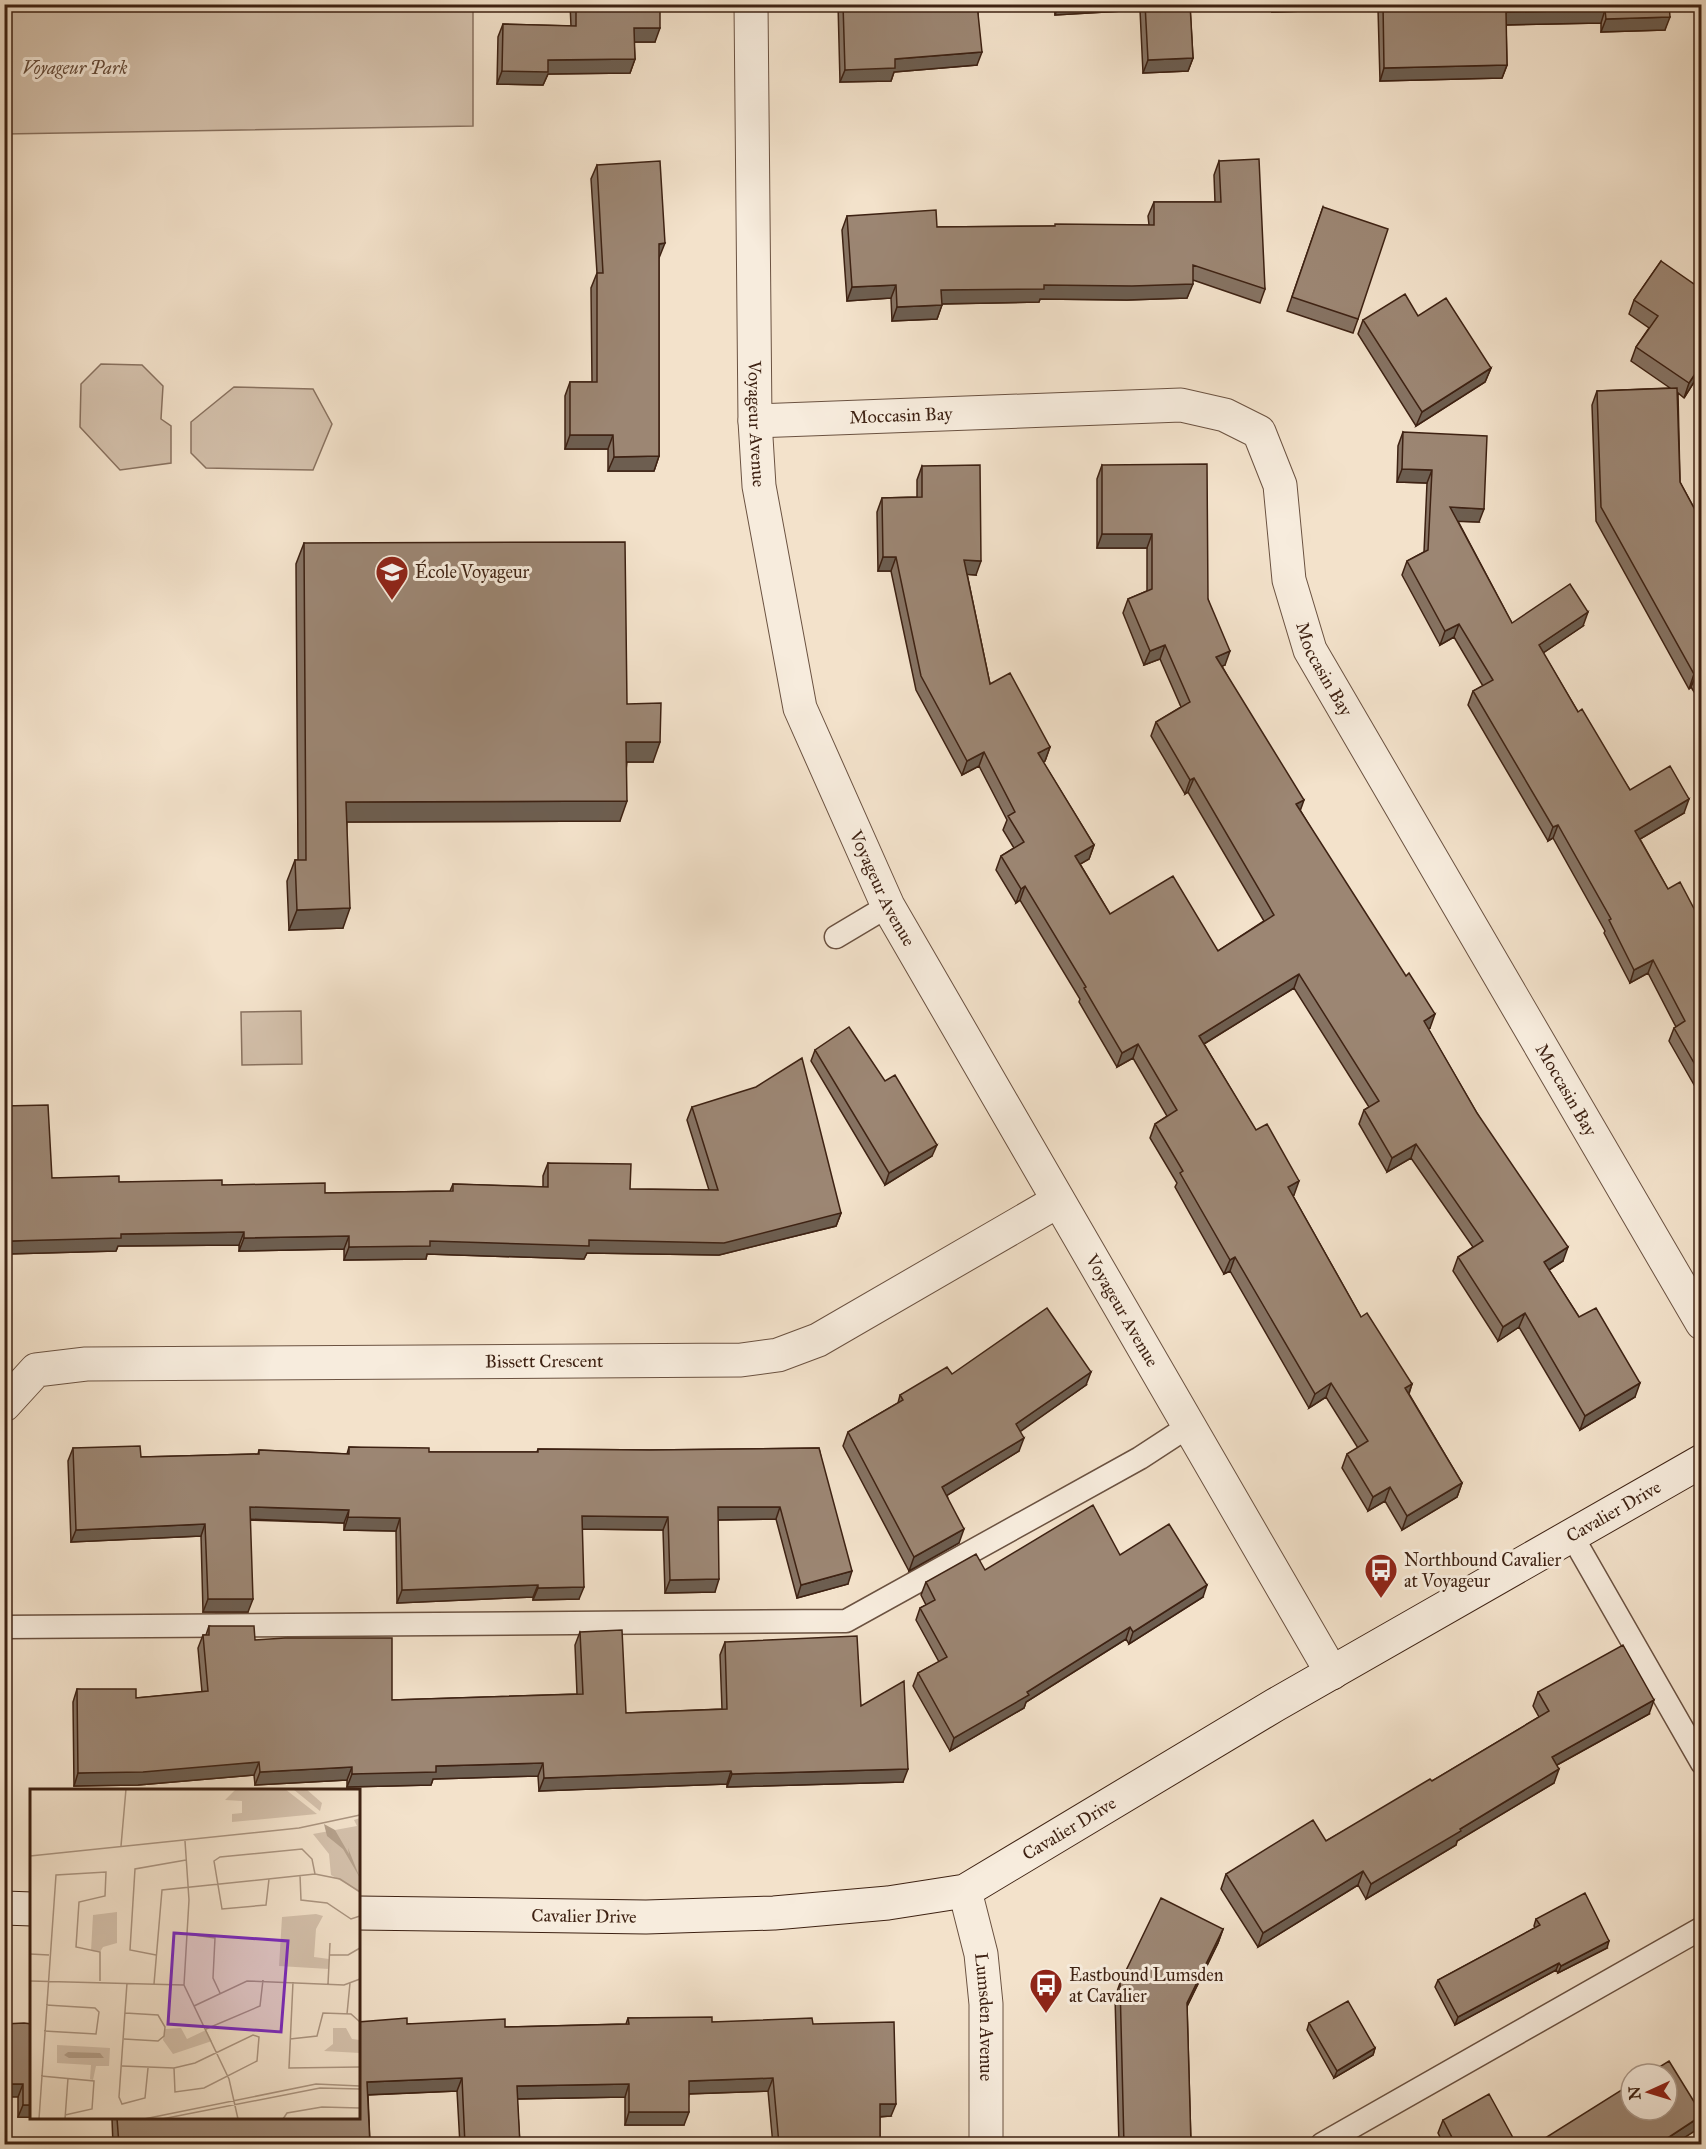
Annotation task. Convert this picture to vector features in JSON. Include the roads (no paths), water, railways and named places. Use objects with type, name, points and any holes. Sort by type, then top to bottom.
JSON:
[{"type":"street","name":"Voyageur Avenue","points":[[751,4],[755,421],[759,486],[800,708],[888,906],[1332,1673]]},
{"type":"street","name":"Moccasin Bay","points":[[755,421],[1181,405],[1225,415],[1259,432],[1280,485],[1289,580],[1310,650],[1701,1323]]},
{"type":"street","name":"Bissett Crescent","points":[[4,1405],[36,1370],[86,1364],[741,1360],[778,1355],[818,1340],[1058,1201]]},
{"type":"street","name":"Cavalier Drive","points":[[360,1913],[646,1917],[762,1913],[888,1903],[965,1891],[1332,1673],[1701,1461]]},
{"type":"street","name":"Lumsden Avenue","points":[[965,1891],[981,1954],[986,2004],[986,2145]]},
{"type":"street","points":[[4,1908],[30,1909]]},
{"type":"lane","points":[[836,937],[888,906]]},
{"type":"lane","points":[[4,1627],[846,1621],[1140,1458],[1189,1426]]},
{"type":"lane","points":[[1572,1536],[1701,1762]]},
{"type":"lane","points":[[1322,2145],[1701,1928]]},
{"type":"place","name":"École Voyageur","points":[[392,601]]},
{"type":"place","name":"Northbound Cavalier at Voyageur","points":[[1381,1599]]},
{"type":"place","name":"Eastbound Lumsden at Cavalier","points":[[1046,2014]]},
{"type":"park label","name":"Voyageur Park","points":[[75,68]]}]
